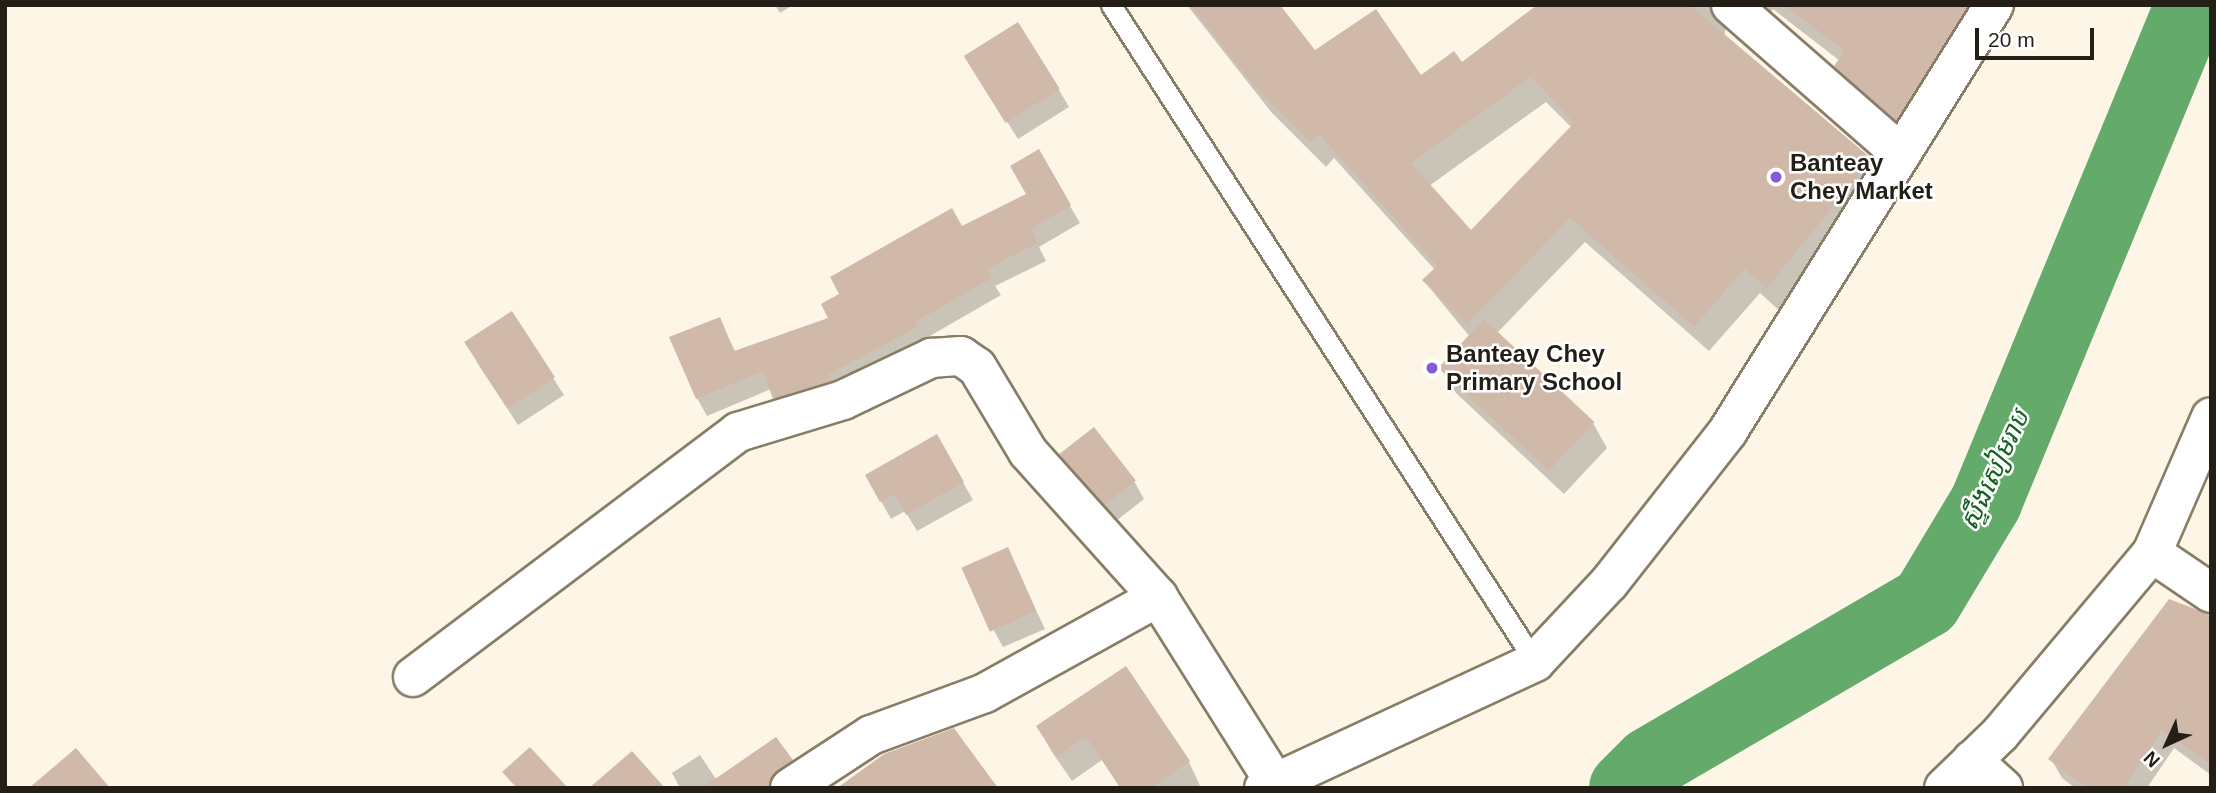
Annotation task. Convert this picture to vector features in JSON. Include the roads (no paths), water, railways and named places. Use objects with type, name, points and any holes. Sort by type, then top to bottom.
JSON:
[{"type":"street","points":[[1731,5],[1901,154]]},
{"type":"street","points":[[413,677],[738,432],[818,409],[931,358],[961,356],[978,367],[1028,452],[1158,597],[1269,785],[1535,662],[1609,583],[1728,431],[1994,5]]},
{"type":"street","points":[[1944,788],[1972,760],[2152,553],[2211,416]]},
{"type":"street","points":[[2152,553],[2211,593]]},
{"type":"street","points":[[790,788],[871,735],[985,693],[1158,597]]},
{"type":"street","points":[[1972,760],[2003,788]]},
{"type":"lane","points":[[1111,5],[1535,662]]},
{"type":"waterway","name":"ស្ទឹងសៀមរាប","points":[[1625,788],[1650,763],[1926,602],[1986,502],[2191,5]]},
{"type":"place","name":"Banteay Chey Market","points":[[1776,177]]},
{"type":"place","name":"Banteay Chey Primary School","points":[[1432,368]]}]
